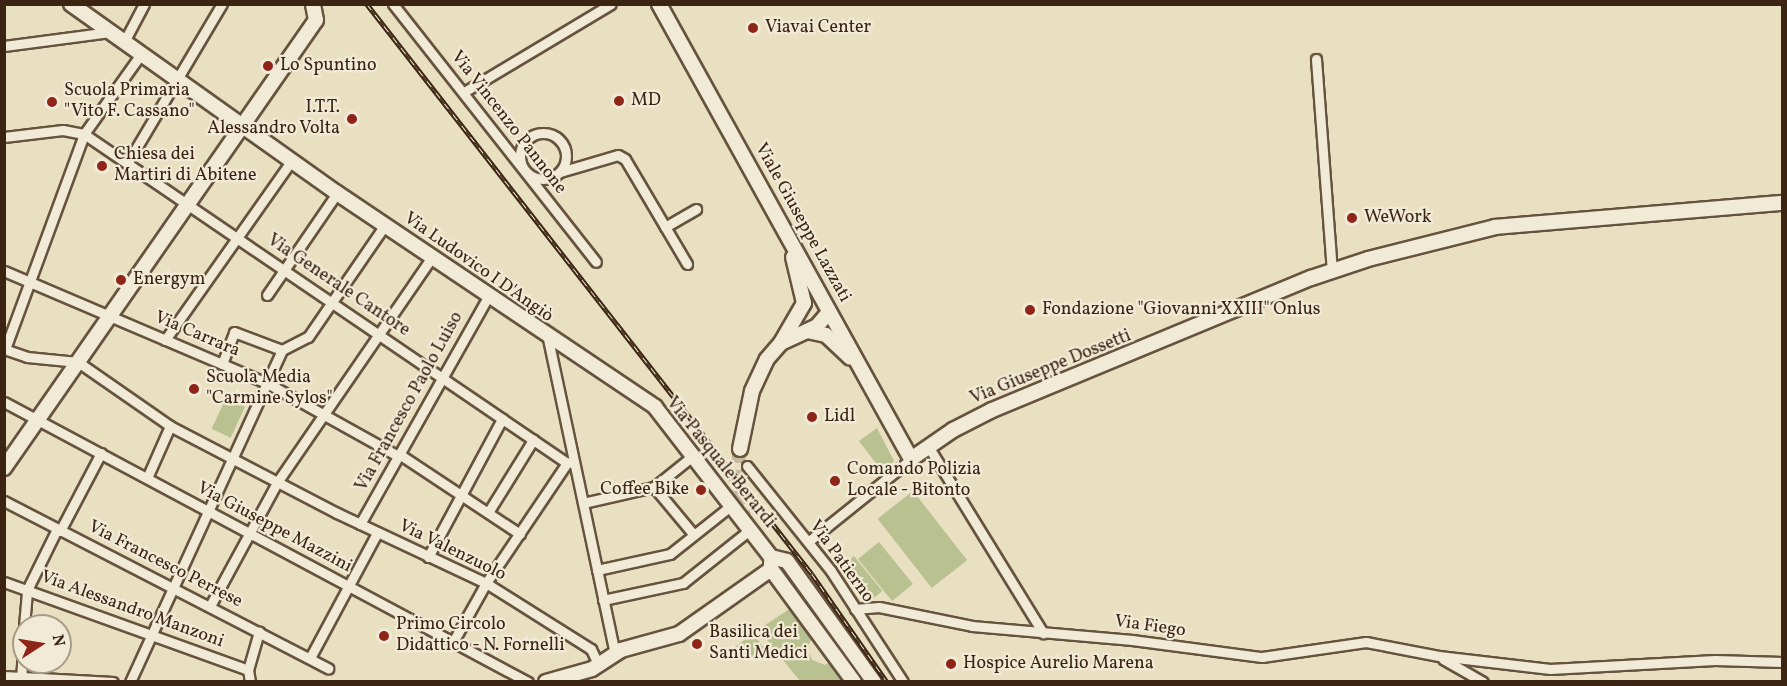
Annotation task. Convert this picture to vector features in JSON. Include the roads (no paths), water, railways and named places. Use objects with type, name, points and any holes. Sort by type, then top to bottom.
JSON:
[{"type":"street","name":"Via Ludovico I D'Angiò","points":[[71,4],[337,193],[547,334],[570,463],[583,503],[615,652]]},
{"type":"street","points":[[124,42],[144,4]]},
{"type":"street","points":[[129,162],[222,4]]},
{"type":"street","name":"Via Vincenzo Pannone","points":[[393,4],[596,262]]},
{"type":"street","points":[[464,92],[611,4]]},
{"type":"street","name":"Viale Giuseppe Lazzati","points":[[659,4],[784,226],[910,459]]},
{"type":"street","points":[[4,468],[243,125],[313,9]]},
{"type":"street","points":[[4,46],[110,32]]},
{"type":"street","points":[[78,362],[27,357],[5,349],[28,281],[84,134],[141,54]]},
{"type":"street","points":[[1316,58],[1332,271]]},
{"type":"street","points":[[4,137],[63,130],[84,134]]},
{"type":"street","points":[[560,172],[566,152],[559,140],[546,133],[531,137],[522,149],[526,171],[540,178],[618,155],[625,159],[687,264]]},
{"type":"street","name":"Via Generale Cantore","points":[[84,134],[129,162],[502,419],[570,463]]},
{"type":"street","points":[[165,340],[292,160]]},
{"type":"street","points":[[267,295],[337,193]]},
{"type":"street","name":"Via Giuseppe Dossetti","points":[[809,541],[928,446],[992,410],[1332,271],[1453,235],[1495,227],[1782,203]]},
{"type":"street","points":[[665,227],[696,209]]},
{"type":"street","points":[[130,681],[149,634],[282,350],[308,337],[385,225]]},
{"type":"street","points":[[740,449],[758,375],[781,343],[804,303],[784,226]]},
{"type":"street","points":[[210,606],[278,482],[432,256]]},
{"type":"street","name":"Via Carrara","points":[[4,271],[267,383],[324,412],[463,494],[520,534]]},
{"type":"street","name":"Via Francesco Paolo Luiso","points":[[360,525],[489,296]]},
{"type":"street","points":[[781,343],[799,323],[830,312]]},
{"type":"street","points":[[781,343],[822,322],[830,312]]},
{"type":"street","points":[[804,331],[826,334],[860,367]]},
{"type":"street","points":[[222,364],[234,332],[282,350]]},
{"type":"street","name":"Via Pasquale Berardi","points":[[547,334],[655,407],[733,504],[771,563],[854,681]]},
{"type":"street","name":"Via Valenzuolo","points":[[78,362],[170,426],[360,525],[486,583],[591,649],[599,666]]},
{"type":"street","name":"Via Giuseppe Mazzini","points":[[4,402],[528,681]]},
{"type":"street","points":[[428,557],[502,419]]},
{"type":"street","points":[[147,478],[170,426]]},
{"type":"street","points":[[489,511],[533,440]]},
{"type":"street","points":[[928,446],[1043,633]]},
{"type":"street","points":[[25,614],[27,590],[101,453]]},
{"type":"street","points":[[583,503],[654,487],[694,454]]},
{"type":"street","points":[[453,642],[486,583],[570,463]]},
{"type":"street","name":"Via Patierno","points":[[747,466],[809,541],[903,681]]},
{"type":"street","points":[[654,487],[694,535]]},
{"type":"street","name":"Via Francesco Perrese","points":[[4,501],[328,668]]},
{"type":"street","points":[[597,570],[670,554],[733,504]]},
{"type":"street","points":[[603,600],[683,583],[751,529]]},
{"type":"street","points":[[310,658],[377,532]]},
{"type":"street","points":[[546,681],[599,666],[615,652],[679,634],[771,563],[788,561],[874,681]]},
{"type":"street","points":[[785,572],[865,681]]},
{"type":"street","name":"Via Alessandro Manzoni","points":[[4,582],[248,670]]},
{"type":"street","name":"Via Fiego","points":[[855,609],[879,607],[972,626],[1262,657],[1359,642],[1439,657]]},
{"type":"street","points":[[250,681],[248,670],[259,632]]},
{"type":"street","points":[[1439,657],[1551,669],[1715,660],[1782,662]]},
{"type":"street","points":[[1439,657],[1483,681]]},
{"type":"street","points":[[4,676],[20,679],[113,681]]},
{"type":"tunnel","points":[[740,449],[734,494],[745,517]]},
{"type":"tunnel","points":[[770,552],[785,572]]},
{"type":"railway","points":[[367,4],[812,574],[887,682]]},
{"type":"place","name":"Viavai Center","points":[[753,28]]},
{"type":"place","name":"Lo Spuntino","points":[[268,66]]},
{"type":"place","name":"MD","points":[[619,101]]},
{"type":"place","name":"Scuola Primaria \"Vito F. Cassano\"","points":[[52,102]]},
{"type":"place","name":"I.T.T. Alessandro Volta","points":[[352,119]]},
{"type":"place","name":"Chiesa dei Martiri di Abitene","points":[[102,166]]},
{"type":"place","name":"WeWork","points":[[1352,218]]},
{"type":"place","name":"Energym","points":[[121,280]]},
{"type":"place","name":"Fondazione \"Giovanni XXIII\" Onlus","points":[[1030,310]]},
{"type":"place","name":"Scuola Media \"Carmine Sylos\"","points":[[194,389]]},
{"type":"place","name":"Lidl","points":[[812,417]]},
{"type":"place","name":"Comando Polizia Locale - Bitonto","points":[[835,481]]},
{"type":"place","name":"Coffee Bike","points":[[701,490]]},
{"type":"place","name":"Primo Circolo Didattico - N. Fornelli","points":[[384,636]]},
{"type":"place","name":"Basilica dei Santi Medici","points":[[697,644]]},
{"type":"place","name":"Hospice Aurelio Marena","points":[[951,664]]}]
